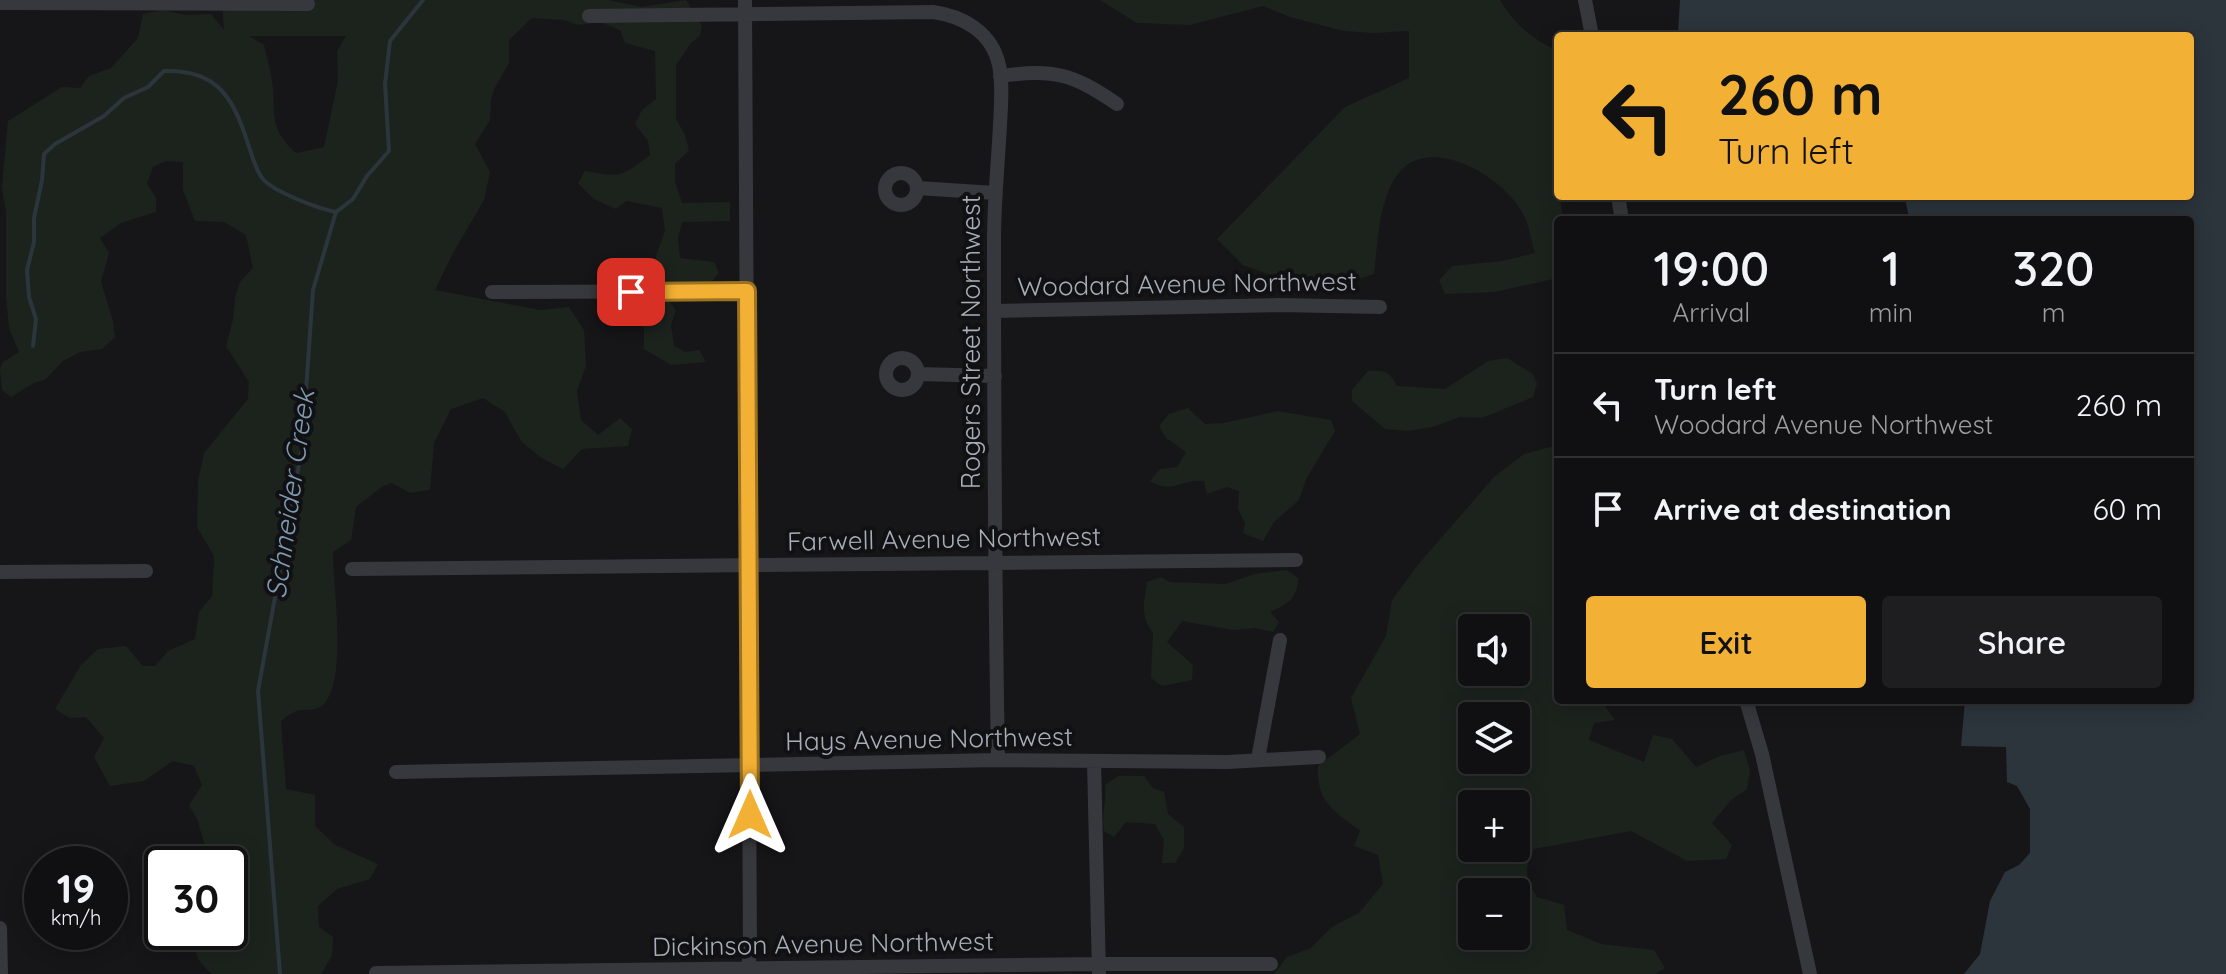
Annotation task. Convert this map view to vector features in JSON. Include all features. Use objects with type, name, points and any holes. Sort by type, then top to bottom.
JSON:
[{"type":"street","points":[[1585,0],[1591,32]]},
{"type":"street","points":[[0,3],[308,4]]},
{"type":"street","points":[[589,16],[745,7],[750,765],[750,953],[747,971]]},
{"type":"street","name":"Rogers Street Northwest","points":[[745,7],[949,14],[976,28],[991,45],[999,66],[994,311],[998,760]]},
{"type":"street","points":[[1000,76],[1032,72],[1065,75],[1082,81],[1117,104]]},
{"type":"street","points":[[918,188],[995,193]]},
{"type":"street","points":[[492,292],[747,291]]},
{"type":"street","name":"Woodard Avenue Northwest","points":[[994,311],[1279,305],[1380,307]]},
{"type":"street","points":[[918,374],[995,376]]},
{"type":"street","name":"Farwell Avenue Northwest","points":[[352,569],[1296,560]]},
{"type":"street","points":[[0,572],[146,571]]},
{"type":"street","points":[[1258,759],[1280,640]]},
{"type":"street","points":[[1747,704],[1762,754],[1810,974]]},
{"type":"street","name":"Hays Avenue Northwest","points":[[396,772],[998,760],[1228,762],[1319,757]]},
{"type":"street","points":[[1094,761],[1099,969]]},
{"type":"street","points":[[0,928],[1,974]]},
{"type":"street","name":"Dickinson Avenue Northwest","points":[[376,973],[1099,969],[1271,964]]},
{"type":"shaded area","points":[[222,0],[608,0],[642,7],[686,0],[702,26],[700,36],[691,43],[676,65],[676,119],[689,150],[675,164],[675,182],[682,203],[730,202],[730,221],[682,222],[678,238],[680,258],[714,262],[719,273],[713,280],[668,300],[676,310],[671,325],[674,346],[685,352],[699,350],[706,362],[671,365],[644,349],[644,328],[621,311],[613,285],[649,276],[665,231],[662,208],[626,201],[616,209],[594,199],[578,183],[585,171],[620,174],[650,155],[648,141],[635,124],[642,110],[656,99],[655,51],[625,43],[620,30],[600,22],[578,25],[564,20],[532,18],[509,40],[509,63],[494,89],[490,120],[475,144],[490,172],[484,200],[435,290],[540,310],[569,307],[584,330],[586,366],[577,391],[581,420],[598,435],[620,418],[632,429],[628,446],[582,449],[563,469],[540,457],[521,441],[505,412],[483,398],[451,409],[434,443],[430,490],[410,493],[392,483],[383,486],[356,507],[351,540],[333,552],[337,659],[329,697],[320,707],[296,711],[281,721],[286,789],[315,795],[315,826],[335,845],[378,864],[370,879],[337,889],[318,906],[319,927],[333,937],[332,956],[321,974],[212,974],[199,960],[196,950],[248,950],[248,846],[208,846],[204,843],[198,821],[189,805],[202,785],[194,766],[173,761],[144,781],[110,786],[94,757],[104,738],[86,717],[70,718],[55,709],[81,665],[98,649],[126,646],[143,666],[155,666],[168,651],[195,639],[199,612],[212,596],[214,556],[197,527],[198,481],[204,453],[248,399],[249,382],[226,346],[240,282],[253,268],[246,235],[224,222],[195,221],[183,190],[183,162],[166,161],[153,167],[147,184],[156,198],[156,212],[121,223],[100,238],[109,253],[101,282],[115,337],[102,349],[80,352],[63,361],[46,379],[11,397],[2,390],[0,369],[3,362],[19,352],[9,328],[6,296],[6,212],[2,187],[8,121],[62,87],[80,88],[89,76],[111,68],[138,38],[143,14],[163,10],[186,15],[211,14],[224,30]],"holes":[[[249,36],[346,36],[337,51],[338,81],[324,147],[296,153],[278,131],[264,45]]]},
{"type":"shaded area","points":[[1100,0],[1500,0],[1525,30],[1554,49],[1554,200],[1560,200],[1562,216],[1554,216],[1554,279],[1494,292],[1445,294],[1439,280],[1452,266],[1502,261],[1535,253],[1524,217],[1512,198],[1481,172],[1443,158],[1425,158],[1408,164],[1395,178],[1382,213],[1374,274],[1344,284],[1296,284],[1243,265],[1217,239],[1345,107],[1409,78],[1409,31],[1344,31],[1290,17],[1263,6],[1190,25],[1137,23]]},
{"type":"shaded area","points":[[1680,0],[2226,0],[2226,974],[1964,974],[1980,954],[1990,901],[2005,872],[2019,865],[2030,853],[2030,809],[2017,786],[2007,782],[2006,747],[1961,746],[1965,704],[2194,704],[2194,216],[1909,216],[1905,200],[2194,200],[2194,32],[1678,32]]},
{"type":"shaded area","points":[[1507,358],[1533,374],[1537,384],[1533,397],[1482,418],[1460,417],[1408,431],[1385,429],[1352,401],[1352,390],[1368,371],[1386,372],[1397,386],[1445,389],[1488,361]]},
{"type":"shaded area","points":[[1188,408],[1205,424],[1277,411],[1331,420],[1335,431],[1306,479],[1299,500],[1274,522],[1263,541],[1243,533],[1245,523],[1238,509],[1239,491],[1227,487],[1207,494],[1204,481],[1166,486],[1150,481],[1160,469],[1177,467],[1186,452],[1166,438],[1159,426],[1169,414]]},
{"type":"shaded area","points":[[1554,446],[1554,704],[1604,704],[1615,720],[1594,723],[1589,740],[1644,762],[1653,735],[1672,739],[1696,767],[1744,750],[1750,771],[1747,789],[1731,800],[1712,823],[1732,845],[1726,859],[1687,861],[1631,831],[1534,849],[1530,859],[1530,790],[1458,790],[1458,862],[1529,862],[1528,878],[1458,878],[1458,950],[1530,950],[1530,884],[1537,897],[1564,905],[1567,930],[1601,944],[1654,950],[1665,968],[1655,974],[1274,974],[1287,957],[1311,948],[1332,927],[1359,913],[1383,884],[1378,855],[1354,846],[1360,830],[1335,811],[1324,797],[1318,766],[1360,734],[1351,698],[1386,636],[1392,600],[1417,566],[1494,477],[1524,454]]},
{"type":"shaded area","points":[[1287,570],[1298,578],[1296,591],[1291,600],[1270,612],[1279,622],[1273,632],[1255,628],[1233,630],[1182,621],[1167,642],[1193,665],[1192,680],[1162,686],[1151,678],[1153,633],[1144,609],[1147,582],[1161,577],[1170,582],[1226,584],[1254,574]]},
{"type":"shaded area","points":[[1118,776],[1144,776],[1153,788],[1164,792],[1168,814],[1184,827],[1184,848],[1175,863],[1162,863],[1164,840],[1155,824],[1126,822],[1114,837],[1104,831],[1105,785]]},
{"type":"waterway","name":"Schneider Creek","points":[[280,974],[258,691],[302,448],[313,290],[336,212],[353,199],[367,176],[389,151],[385,84],[390,41],[423,0]]},
{"type":"waterway","points":[[33,346],[36,319],[29,297],[27,270],[34,242],[34,218],[44,154],[55,144],[104,116],[124,98],[148,87],[164,71],[198,75],[221,90],[236,113],[263,179],[297,199],[336,212]]},
{"type":"route","points":[[631,292],[747,291],[750,815]]}]
